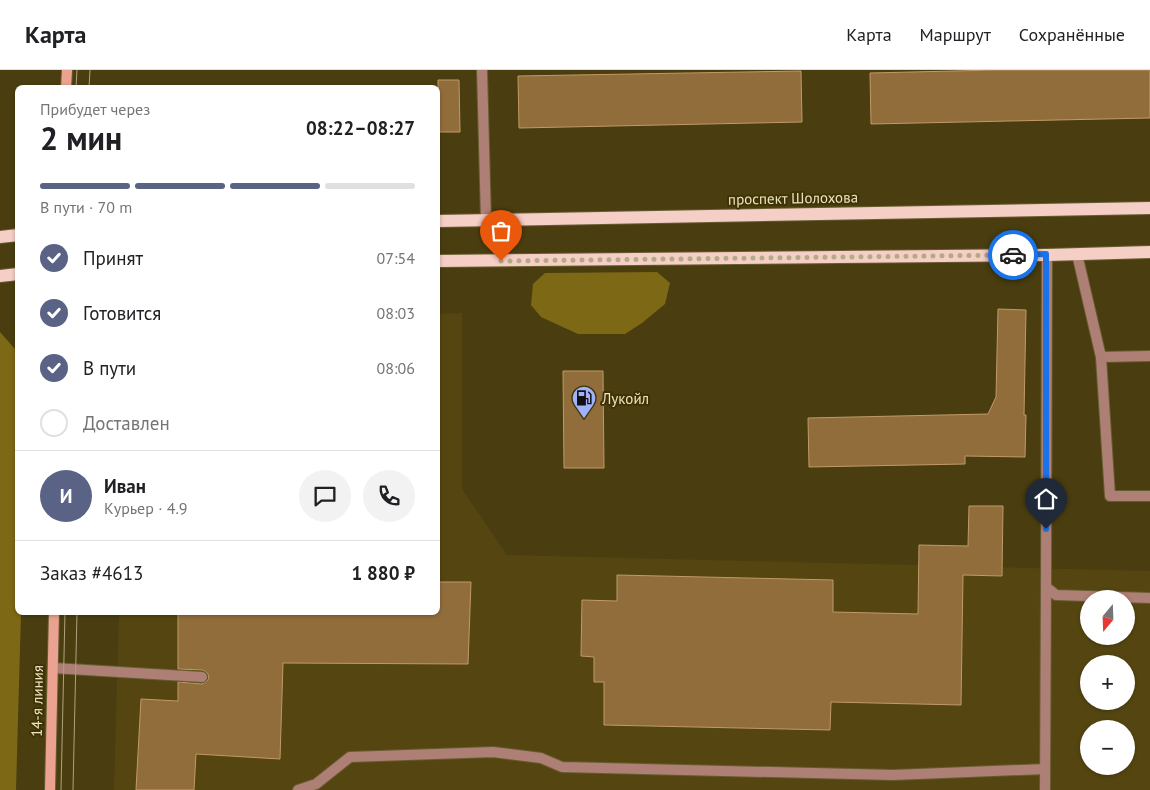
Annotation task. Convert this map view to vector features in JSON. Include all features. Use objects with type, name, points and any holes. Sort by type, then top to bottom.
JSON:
[{"type":"main road","points":[[66,85],[67,70]]},
{"type":"main road","name":"проспект Шолохова","points":[[440,221],[1150,208]]},
{"type":"main road","points":[[0,236],[15,235]]},
{"type":"main road","points":[[440,262],[1150,252]]},
{"type":"main road","points":[[0,276],[15,274]]},
{"type":"main road","name":"14-я линия","points":[[50,790],[54,615]]},
{"type":"lane","points":[[482,70],[486,220]]},
{"type":"lane","points":[[1045,790],[1046,254]]},
{"type":"lane","points":[[1077,254],[1102,358],[1110,496],[1150,496]]},
{"type":"lane","points":[[1102,358],[1150,356]]},
{"type":"lane","points":[[1046,587],[1056,595],[1150,598]]},
{"type":"lane","points":[[53,668],[202,677]]},
{"type":"lane","points":[[298,790],[316,784],[350,756],[493,752],[541,758],[562,767],[893,775],[1045,769]]},
{"type":"shaded area","points":[[657,272],[670,283],[665,304],[625,334],[578,334],[541,317],[531,305],[533,284],[545,273]]},
{"type":"shaded area","points":[[462,313],[462,489],[507,555],[1150,571],[1150,790],[114,790],[119,615],[440,615],[440,314]]},
{"type":"shaded area","points":[[0,332],[15,349],[15,615],[21,615],[16,790],[0,790]]},
{"type":"building","points":[[995,70],[1150,70],[1150,118],[871,124],[870,73]]},
{"type":"building","points":[[801,71],[802,122],[519,128],[518,76]]},
{"type":"building","points":[[438,80],[459,80],[460,132],[440,132],[440,85],[438,85]]},
{"type":"building","points":[[998,309],[1026,310],[1025,457],[965,456],[965,464],[809,467],[808,418],[988,414],[996,397]]},
{"type":"building","name":"Лукойл","points":[[563,371],[603,371],[604,468],[564,468]]},
{"type":"building","points":[[969,506],[1003,506],[1002,576],[963,575],[961,705],[831,702],[830,730],[604,725],[604,682],[594,682],[594,657],[581,656],[582,600],[617,601],[617,575],[833,580],[833,612],[918,614],[919,545],[968,546]]},
{"type":"building","points":[[440,582],[471,582],[468,664],[283,663],[280,759],[196,754],[194,790],[136,790],[141,699],[178,701],[178,682],[202,684],[209,678],[208,674],[203,670],[178,669],[178,615],[440,615]]},
{"type":"tram line","points":[[76,85],[77,70]]},
{"type":"tram line","points":[[89,85],[90,70]]},
{"type":"tram line","points":[[61,790],[65,615]]},
{"type":"tram line","points":[[73,790],[77,615]]},
{"type":"way so far","points":[[501,261],[1013,255]]},
{"type":"place","name":"Лукойл","points":[[584,419]]},
{"type":"route","points":[[1013,255],[1046,254],[1046,529]]}]
